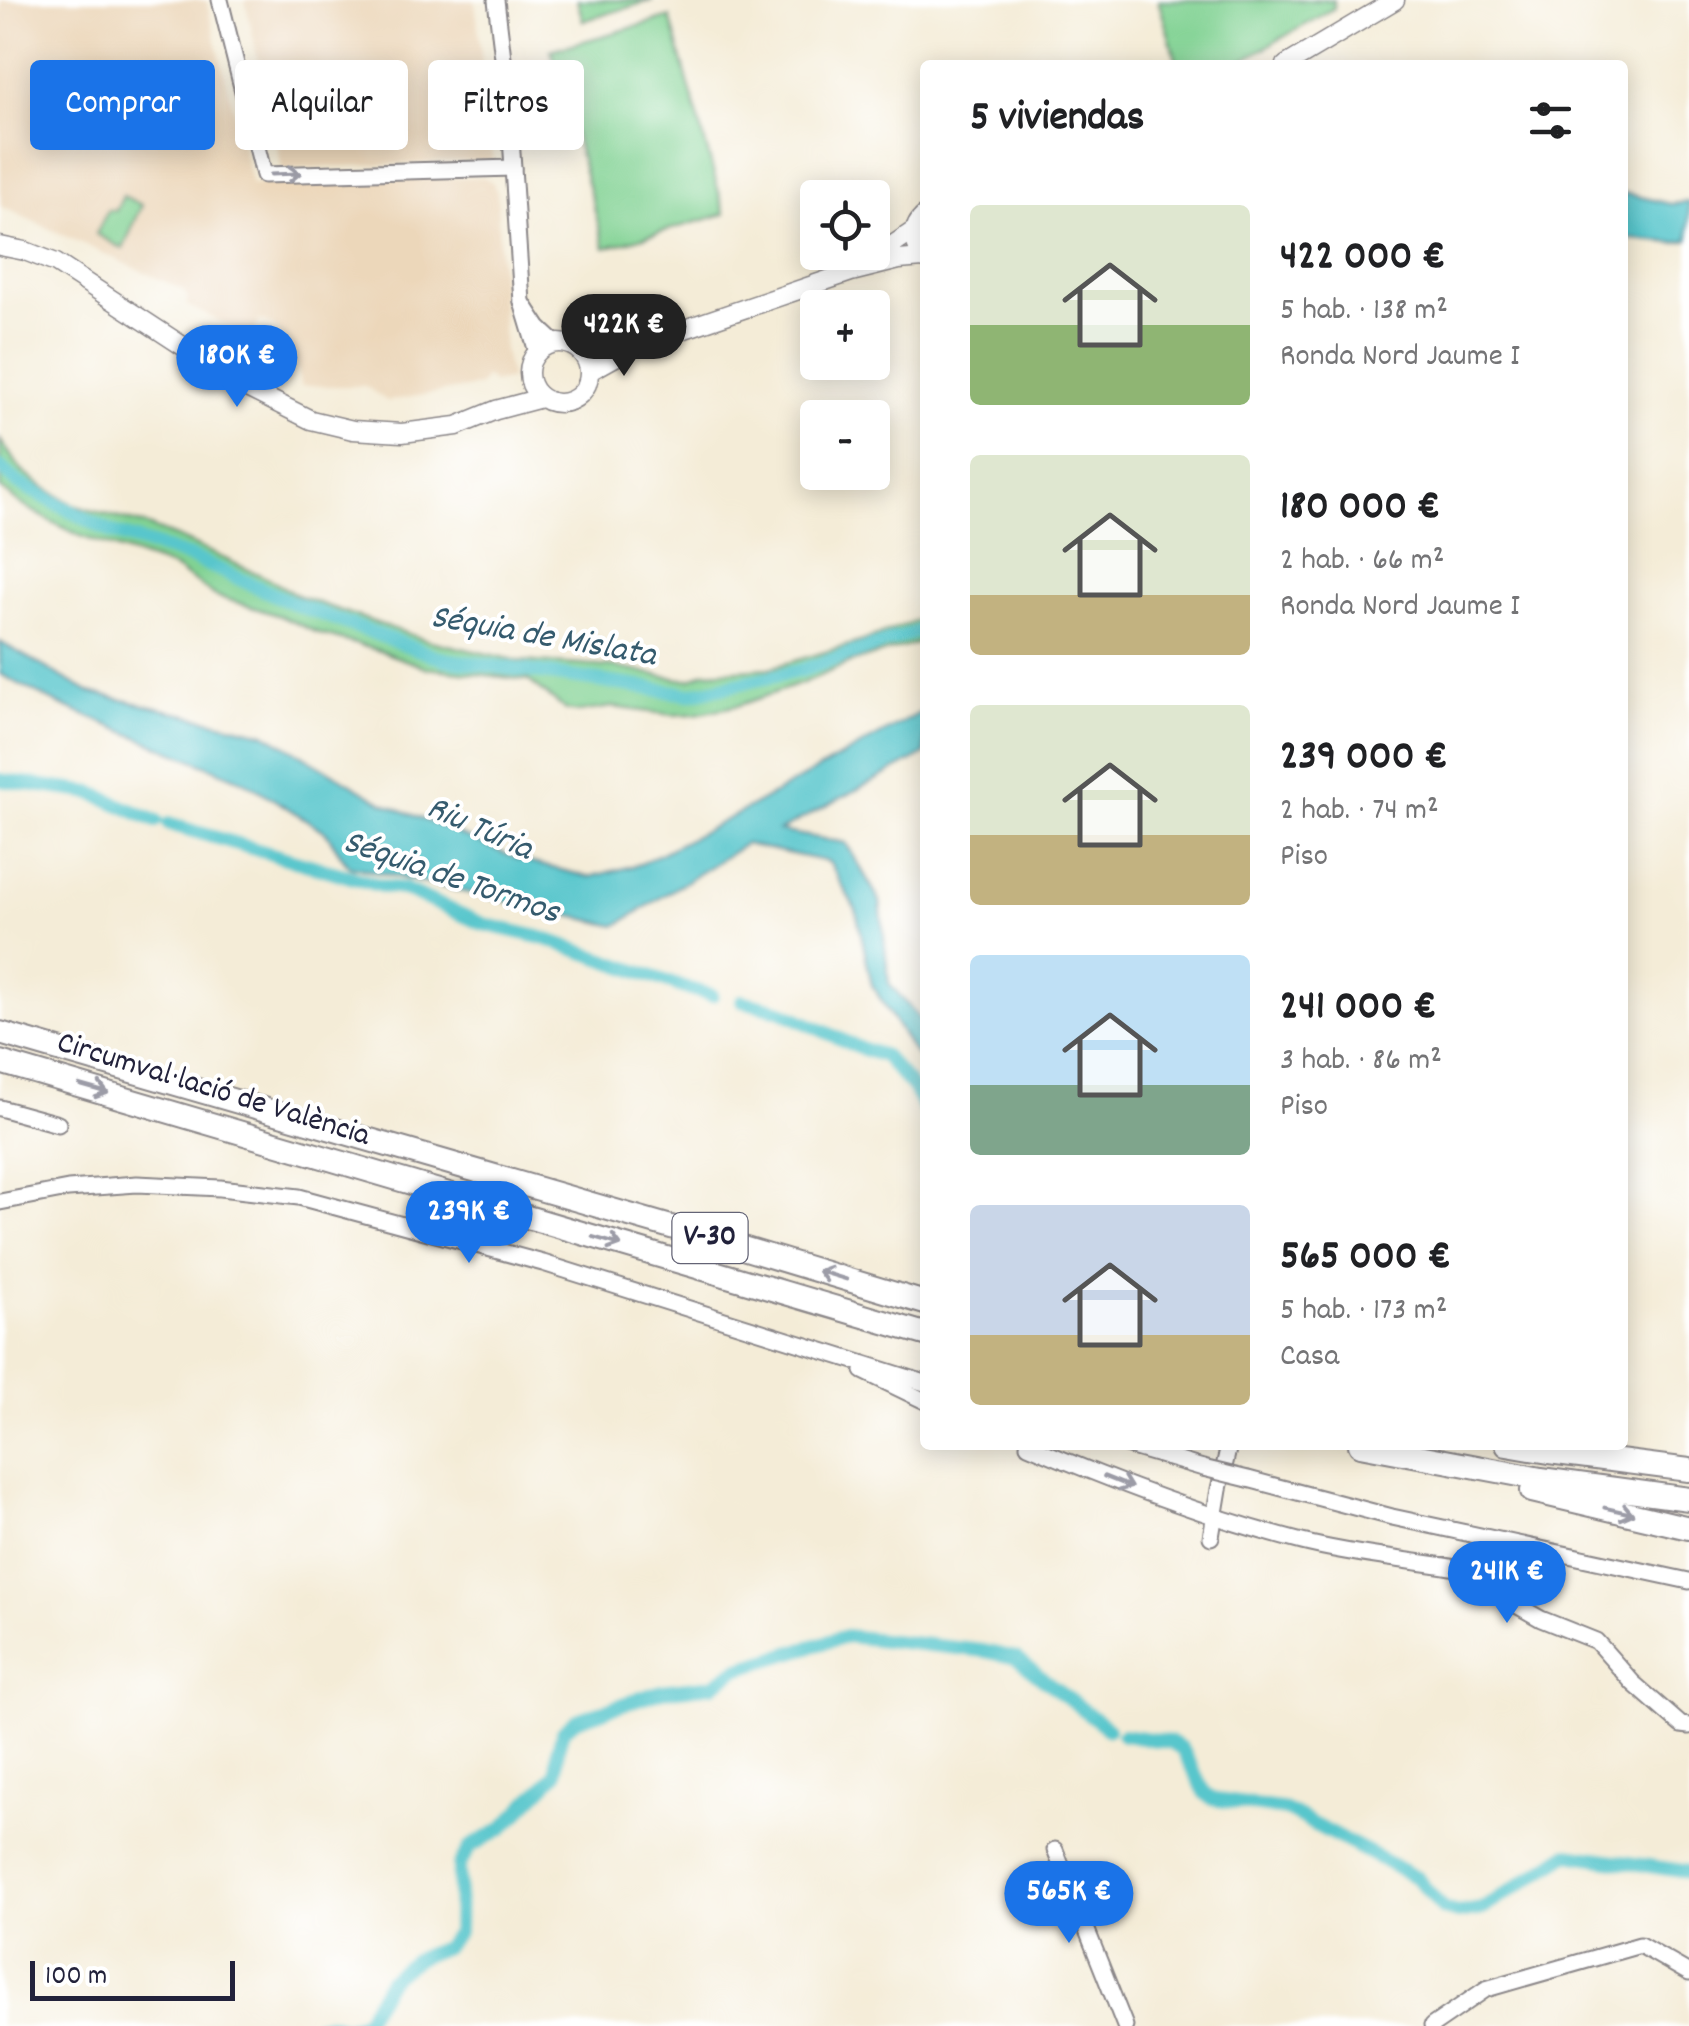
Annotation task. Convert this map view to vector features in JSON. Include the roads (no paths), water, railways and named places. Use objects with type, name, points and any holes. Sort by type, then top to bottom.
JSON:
[{"type":"highway","points":[[0,1018],[135,1061],[286,1116]]},
{"type":"highway","name":"Circumval·lació de València","points":[[0,1033],[920,1302]]},
{"type":"highway","name":"Circumval·lació de València","points":[[0,1062],[920,1333]]},
{"type":"highway","points":[[1381,1450],[1689,1528]]},
{"type":"highway","points":[[1536,1450],[1689,1470]]},
{"type":"highway","points":[[1389,1452],[1689,1499]]},
{"type":"main road","points":[[1294,60],[1394,0]]},
{"type":"main road","points":[[920,222],[915,245],[920,252]]},
{"type":"main road","points":[[852,272],[920,222]]},
{"type":"main road","points":[[0,246],[56,264],[247,388],[311,420],[352,430],[402,432],[457,426],[536,390]]},
{"type":"main road","points":[[590,371],[635,346],[852,272],[920,258]]},
{"type":"main road","points":[[564,344],[581,352],[590,371],[586,386],[571,401],[561,404],[550,402],[536,390],[528,372],[537,352],[545,346],[564,344],[635,346]]},
{"type":"street","points":[[220,0],[264,175],[513,168]]},
{"type":"street","points":[[496,0],[509,108],[522,302],[537,352]]},
{"type":"street","points":[[522,302],[539,328],[564,344]]},
{"type":"street","points":[[0,1108],[58,1124]]},
{"type":"street","points":[[0,1202],[68,1189],[137,1184],[299,1197],[543,1262],[920,1382]]},
{"type":"street","points":[[833,1354],[920,1399]]},
{"type":"street","points":[[1040,1450],[1215,1518],[1306,1543],[1468,1570],[1482,1576],[1511,1602],[1540,1620],[1596,1641],[1633,1683],[1682,1725],[1689,1726]]},
{"type":"street","points":[[1142,1450],[1392,1518],[1689,1581]]},
{"type":"street","points":[[1212,1537],[1229,1450]]},
{"type":"street","points":[[1055,1850],[1125,2026]]},
{"type":"street","points":[[1432,2026],[1486,1990],[1640,1945],[1689,1974]]},
{"type":"water","points":[[1628,194],[1671,204],[1689,202],[1689,240],[1675,243],[1628,238]]},
{"type":"water","points":[[0,642],[89,692],[264,733],[384,803],[520,860],[590,877],[640,864],[920,713],[920,757],[779,831],[846,843],[880,901],[889,983],[920,1019],[920,1059],[872,985],[856,910],[829,862],[745,844],[616,926],[348,866],[326,832],[244,781],[60,705],[0,674]]},
{"type":"waterway","name":"Séquia de Mislata","points":[[0,467],[18,483],[113,533],[193,558],[302,607],[444,659],[689,694],[799,671],[920,631]]},
{"type":"waterway","name":"Séquia de Tormos","points":[[0,780],[93,793],[156,821]]},
{"type":"waterway","name":"Séquia de Tormos","points":[[169,824],[403,889],[483,924],[543,938],[712,995]]},
{"type":"waterway","name":"Séquia de Tormos","points":[[742,1001],[779,1010],[884,1056],[920,1101]]},
{"type":"waterway","points":[[350,2026],[364,2020],[390,1979],[416,1959],[445,1947],[458,1932],[459,1866],[470,1847],[503,1828],[556,1774],[563,1731],[576,1720],[661,1691],[713,1685],[737,1669],[846,1636],[1016,1658],[1108,1729]]},
{"type":"waterway","points":[[1123,1735],[1170,1742],[1181,1748],[1212,1799],[1286,1810],[1417,1878],[1443,1909],[1458,1913],[1482,1909],[1568,1854],[1689,1872]]},
{"type":"waterway","points":[[316,2026],[341,2026]]},
{"type":"water label","name":"Riu Túria","points":[[479,830]]}]
